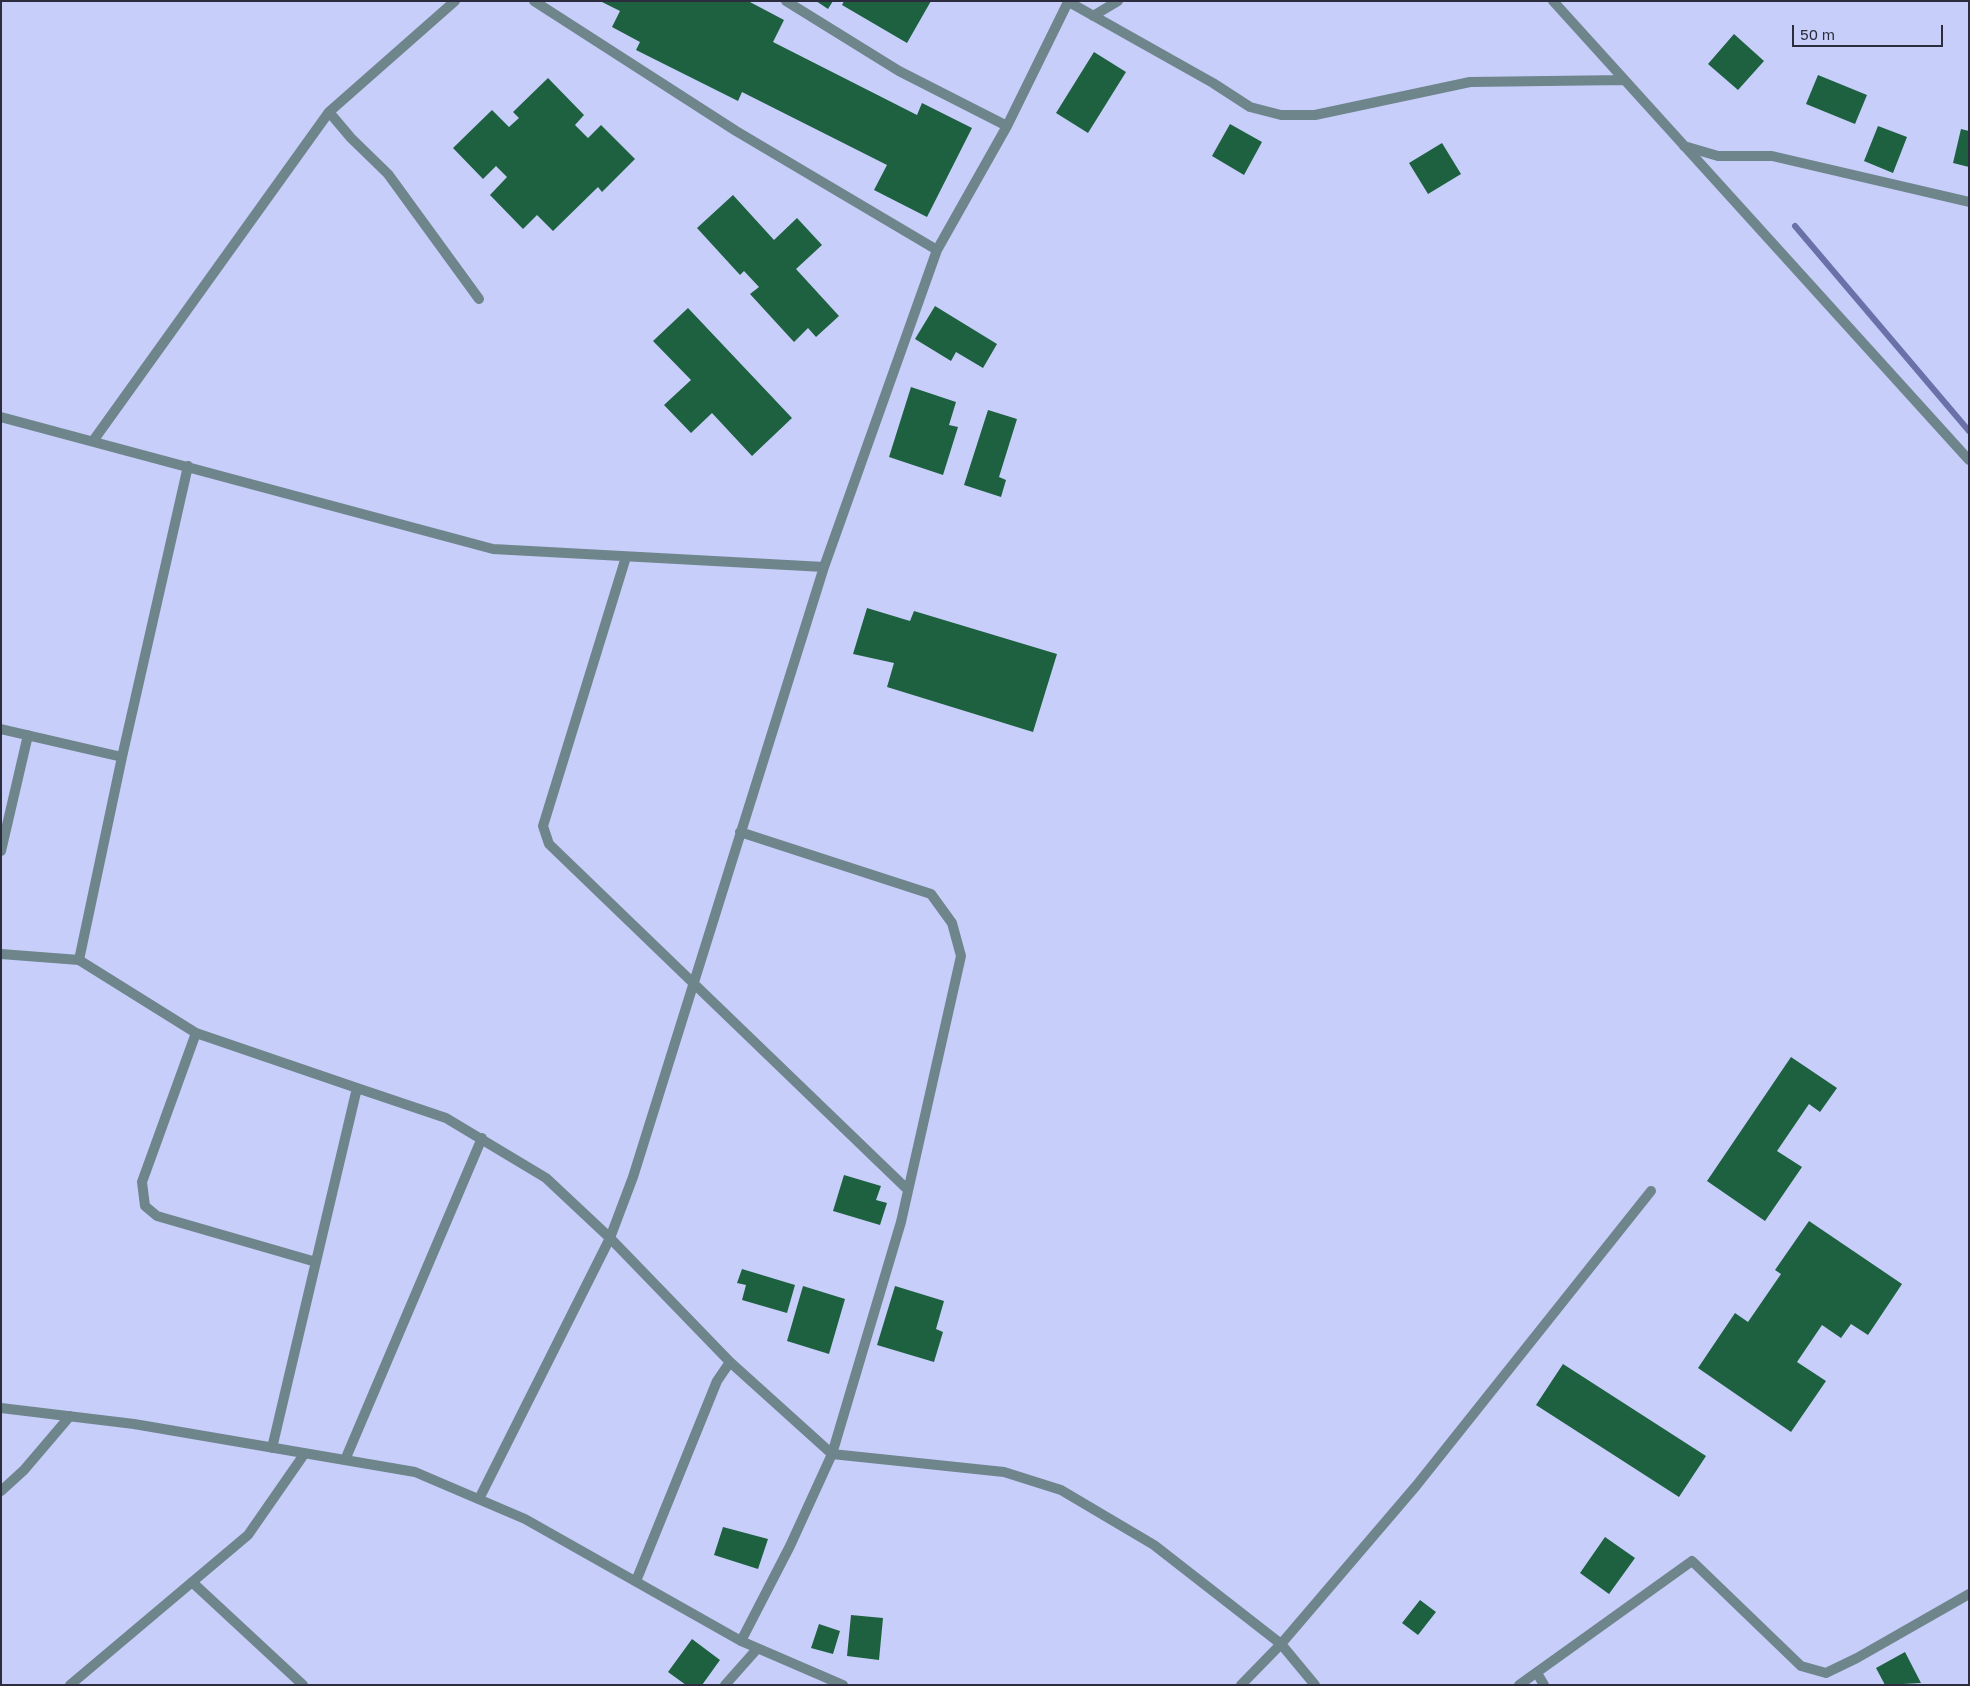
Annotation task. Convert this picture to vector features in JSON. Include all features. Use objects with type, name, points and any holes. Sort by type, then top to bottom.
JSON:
[{"type":"street","points":[[93,441],[329,112],[454,1]]},
{"type":"street","points":[[534,1],[736,131],[937,250]]},
{"type":"street","points":[[786,1],[899,71],[1007,126]]},
{"type":"street","points":[[1092,16],[1118,1]]},
{"type":"street","points":[[1553,1],[1969,460]]},
{"type":"street","points":[[479,1499],[610,1238],[633,1177],[824,567],[937,250],[1007,126],[1067,2],[1213,83],[1250,107],[1281,115],[1315,115],[1470,82],[1624,80]]},
{"type":"street","points":[[329,112],[351,138],[388,174],[479,299]]},
{"type":"street","points":[[1684,145],[1718,156],[1772,156],[1969,202]]},
{"type":"street","points":[[1,417],[493,549],[824,567]]},
{"type":"street","points":[[79,960],[122,757],[188,466]]},
{"type":"street","points":[[626,557],[543,826],[549,844],[908,1190]]},
{"type":"street","points":[[1,729],[122,757]]},
{"type":"street","points":[[1,851],[28,735]]},
{"type":"street","points":[[740,832],[931,894],[952,923],[961,956],[908,1190],[858,1371],[832,1454],[790,1546],[741,1641]]},
{"type":"street","points":[[1,954],[79,960],[196,1033],[446,1118],[482,1138],[546,1178],[610,1238],[730,1362],[832,1454],[1004,1472],[1061,1490],[1154,1545],[1281,1644],[1315,1685]]},
{"type":"street","points":[[196,1033],[142,1182],[145,1206],[157,1216],[316,1262]]},
{"type":"street","points":[[272,1448],[358,1088]]},
{"type":"street","points":[[346,1460],[482,1138]]},
{"type":"street","points":[[1241,1685],[1281,1644],[1416,1486],[1651,1191]]},
{"type":"street","points":[[636,1581],[717,1381],[730,1362]]},
{"type":"street","points":[[1,1408],[134,1424],[415,1472],[525,1519],[741,1641],[843,1685]]},
{"type":"street","points":[[1,1491],[24,1470],[70,1416]]},
{"type":"street","points":[[70,1685],[248,1535],[304,1453]]},
{"type":"street","points":[[1519,1685],[1692,1561],[1801,1666],[1826,1673],[1857,1658],[1969,1594]]},
{"type":"street","points":[[192,1582],[303,1685]]},
{"type":"street","points":[[725,1685],[757,1649]]},
{"type":"street","points":[[1537,1673],[1544,1685]]},
{"type":"building","points":[[600,1],[748,1],[784,20],[773,42],[917,115],[922,103],[972,128],[927,217],[874,190],[887,165],[742,92],[738,101],[636,50],[640,42],[612,27],[620,11]]},
{"type":"building","points":[[816,1],[833,1],[828,9]]},
{"type":"building","points":[[844,1],[931,1],[907,43],[842,5]]},
{"type":"building","points":[[1734,34],[1764,61],[1738,90],[1708,64]]},
{"type":"building","points":[[1094,52],[1126,72],[1088,133],[1056,113]]},
{"type":"building","points":[[1818,75],[1867,95],[1855,124],[1806,104]]},
{"type":"building","points":[[548,78],[584,115],[575,125],[588,138],[601,125],[635,159],[602,192],[598,187],[553,231],[537,215],[523,229],[490,195],[507,177],[496,166],[483,179],[453,148],[492,110],[509,127],[519,118],[513,112]]},
{"type":"building","points":[[1230,124],[1262,142],[1244,175],[1212,156]]},
{"type":"building","points":[[1878,126],[1907,137],[1893,173],[1864,161]]},
{"type":"building","points":[[1961,129],[1969,131],[1969,167],[1953,163]]},
{"type":"building","points":[[1442,143],[1461,174],[1428,194],[1409,163]]},
{"type":"building","points":[[733,195],[774,240],[797,218],[822,245],[796,269],[839,316],[816,337],[808,328],[794,342],[750,294],[759,287],[744,271],[740,275],[697,228]]},
{"type":"building","points":[[935,306],[997,344],[983,368],[956,352],[951,361],[915,339]]},
{"type":"building","points":[[688,308],[792,418],[752,456],[712,413],[691,433],[664,405],[691,380],[653,341]]},
{"type":"building","points":[[911,387],[956,402],[949,425],[958,427],[943,475],[889,457]]},
{"type":"building","points":[[988,410],[1017,419],[999,477],[1006,480],[1001,497],[964,485]]},
{"type":"building","points":[[867,608],[910,621],[914,611],[1057,654],[1033,732],[887,687],[894,663],[853,654]]},
{"type":"building","points":[[1791,1057],[1837,1088],[1820,1112],[1809,1104],[1777,1151],[1802,1167],[1765,1221],[1707,1181]]},
{"type":"building","points":[[844,1175],[881,1186],[876,1200],[887,1203],[880,1225],[833,1211]]},
{"type":"building","points":[[1809,1221],[1902,1284],[1868,1335],[1851,1324],[1841,1338],[1822,1325],[1797,1362],[1826,1381],[1791,1432],[1698,1368],[1735,1313],[1748,1322],[1781,1274],[1775,1270]]},
{"type":"building","points":[[742,1269],[795,1285],[787,1313],[742,1300],[746,1285],[737,1283]]},
{"type":"building","points":[[803,1286],[845,1299],[829,1354],[787,1341]]},
{"type":"building","points":[[895,1286],[944,1301],[936,1329],[943,1332],[934,1362],[877,1345]]},
{"type":"building","points":[[1563,1364],[1706,1456],[1679,1497],[1536,1405]]},
{"type":"building","points":[[723,1527],[768,1539],[758,1569],[714,1555]]},
{"type":"building","points":[[1605,1537],[1635,1558],[1609,1594],[1580,1573]]},
{"type":"building","points":[[1420,1600],[1436,1612],[1418,1635],[1402,1623]]},
{"type":"building","points":[[851,1615],[883,1618],[879,1660],[847,1656]]},
{"type":"building","points":[[819,1624],[840,1631],[833,1654],[811,1648]]},
{"type":"building","points":[[692,1639],[720,1660],[702,1685],[686,1685],[668,1672]]},
{"type":"building","points":[[1905,1652],[1921,1683],[1885,1685],[1876,1668]]},
{"type":"waterway","points":[[1795,226],[1969,431]]}]
